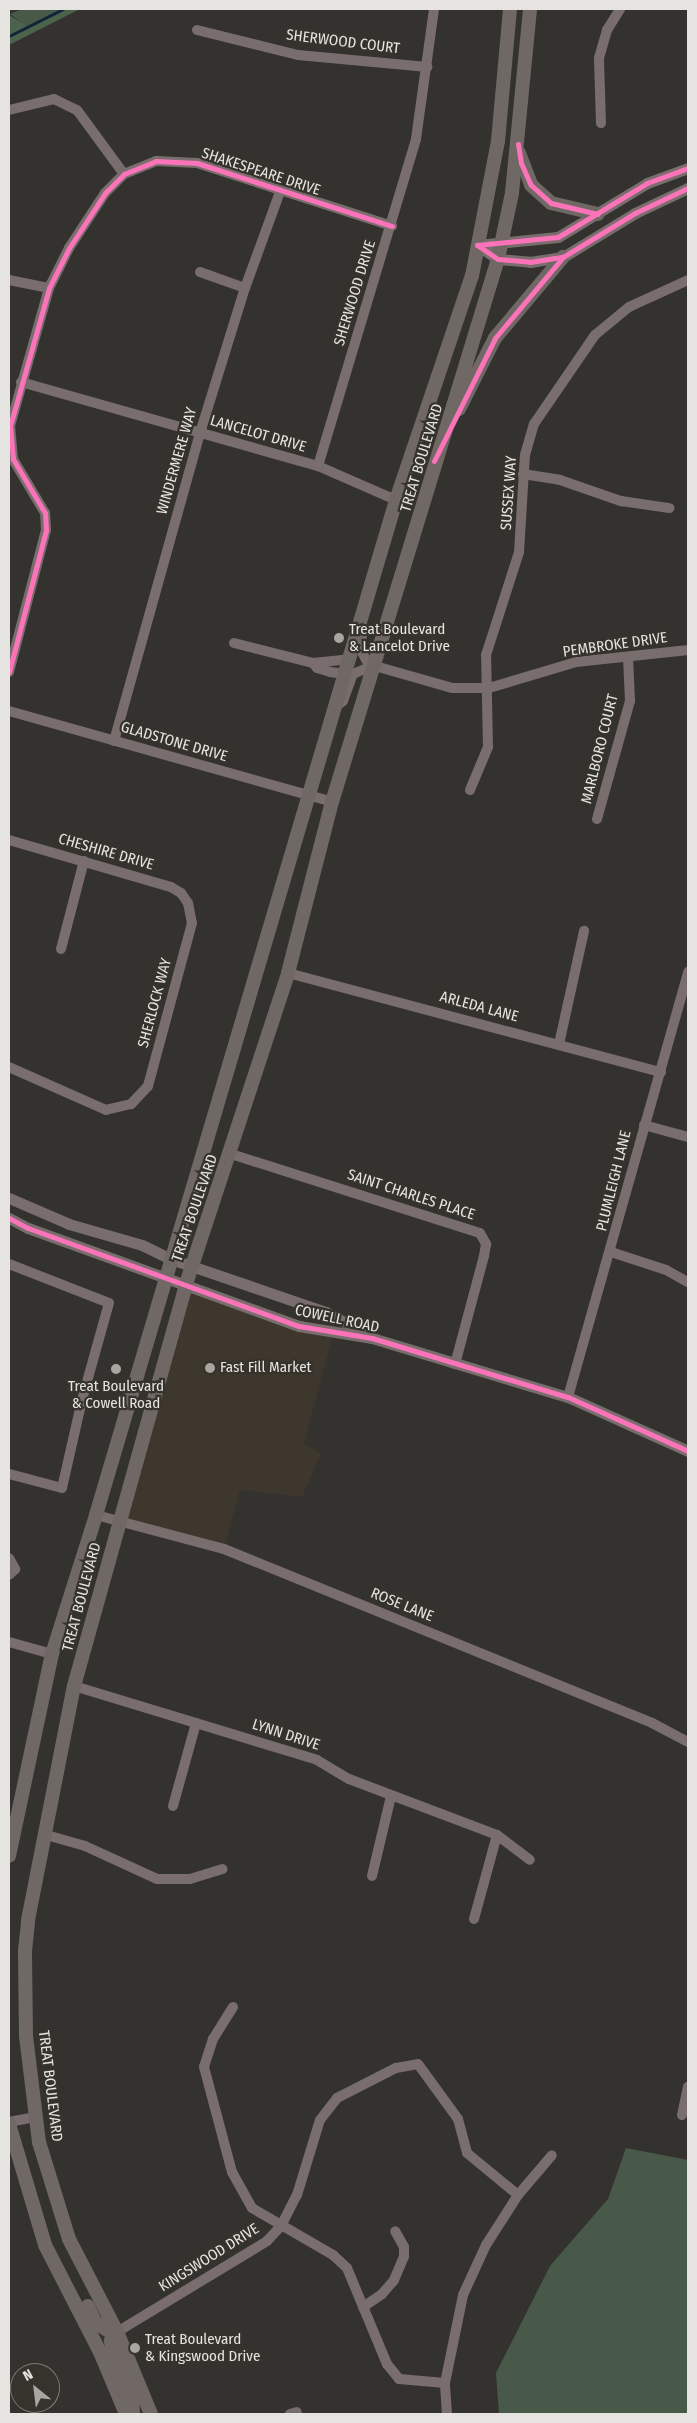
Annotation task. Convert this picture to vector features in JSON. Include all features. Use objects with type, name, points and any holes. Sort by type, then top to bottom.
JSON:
[{"type":"main road","name":"TREAT BOULEVARD","points":[[9,1856],[52,1654],[96,1515],[307,795],[346,674],[396,500],[472,276],[498,141],[510,9]]},
{"type":"main road","name":"TREAT BOULEVARD","points":[[151,2414],[117,2332],[70,2240],[38,2142],[26,2036],[25,1951],[43,1834],[74,1686],[186,1284],[288,973],[332,802],[372,666],[498,259],[518,144],[530,9]]},
{"type":"main road","points":[[518,144],[521,163],[531,185],[551,203],[598,214]]},
{"type":"main road","points":[[434,461],[474,375],[495,338],[563,257]]},
{"type":"main road","points":[[9,2123],[45,2245],[100,2352],[126,2414]]},
{"type":"main road","points":[[55,2264],[74,2280],[95,2322],[110,2332],[117,2332]]},
{"type":"main road","points":[[117,2332],[111,2341],[132,2395],[133,2414]]},
{"type":"street","name":"SHERWOOD DRIVE","points":[[318,466],[392,226],[416,139],[434,9]]},
{"type":"street","points":[[601,123],[599,58],[607,30],[620,9]]},
{"type":"street","name":"SHERWOOD COURT","points":[[197,30],[298,55],[427,67]]},
{"type":"street","points":[[9,110],[54,99],[77,110],[124,174]]},
{"type":"street","name":"SHAKESPEARE DRIVE","points":[[9,672],[46,530],[45,513],[12,459],[9,445],[10,426],[49,288],[68,248],[105,193],[124,174],[156,161],[197,163],[280,192],[392,226]]},
{"type":"street","points":[[477,245],[502,240],[536,241],[558,237],[647,183],[688,168]]},
{"type":"street","points":[[477,245],[498,259],[530,262],[563,257],[635,213],[688,188]]},
{"type":"street","name":"WINDERMERE WAY","points":[[114,741],[200,433],[245,288],[280,192]]},
{"type":"street","points":[[200,272],[245,288]]},
{"type":"street","points":[[9,280],[49,288]]},
{"type":"street","name":"SUSSEX WAY","points":[[470,790],[488,747],[489,688],[486,655],[519,552],[523,474],[534,424],[595,335],[628,308],[688,280]]},
{"type":"street","name":"LANCELOT DRIVE","points":[[22,382],[318,466],[396,500]]},
{"type":"street","points":[[523,474],[560,480],[621,501],[669,508]]},
{"type":"street","points":[[335,706],[343,701],[353,674],[372,666],[362,655],[360,643],[385,562],[382,550]]},
{"type":"street","points":[[234,643],[313,663],[350,659]]},
{"type":"street","name":"PEMBROKE DRIVE","points":[[372,666],[452,688],[489,688],[576,662],[688,650]]},
{"type":"street","name":"MARLBORO COURT","points":[[597,819],[630,701],[628,657]]},
{"type":"street","points":[[313,663],[323,670],[346,674]]},
{"type":"street","name":"GLADSTONE DRIVE","points":[[9,711],[332,802]]},
{"type":"street","name":"CHESHIRE DRIVE","points":[[9,840],[171,887],[181,893],[188,903]]},
{"type":"street","points":[[61,949],[84,861]]},
{"type":"street","name":"SHERLOCK WAY","points":[[9,1067],[106,1110],[130,1104],[148,1086],[192,923],[188,903]]},
{"type":"street","points":[[559,1044],[584,930]]},
{"type":"street","name":"PLUMLEIGH LANE","points":[[568,1397],[611,1252],[644,1124],[685,999],[688,972]]},
{"type":"street","name":"ARLEDA LANE","points":[[288,973],[661,1072]]},
{"type":"street","points":[[644,1124],[688,1137]]},
{"type":"street","name":"SAINT CHARLES PLACE","points":[[230,1154],[480,1233],[486,1244],[484,1256],[454,1364]]},
{"type":"street","name":"COWELL ROAD","points":[[9,1198],[69,1224],[142,1245],[171,1259],[326,1312],[372,1338]]},
{"type":"street","name":"COWELL ROAD","points":[[9,1218],[28,1228],[166,1275],[299,1326],[372,1338],[568,1397],[688,1451]]},
{"type":"street","points":[[611,1252],[666,1270],[688,1282]]},
{"type":"street","points":[[9,1264],[109,1303],[82,1400],[62,1488],[9,1474]]},
{"type":"street","name":"ROSE LANE","points":[[96,1515],[224,1549],[645,1720],[688,1742]]},
{"type":"street","points":[[9,1558],[15,1569],[9,1575]]},
{"type":"street","points":[[9,1642],[52,1654]]},
{"type":"street","name":"LYNN DRIVE","points":[[74,1686],[317,1760],[349,1779],[497,1835],[530,1860]]},
{"type":"street","points":[[173,1806],[196,1723]]},
{"type":"street","points":[[372,1876],[391,1796]]},
{"type":"street","points":[[43,1834],[85,1846],[157,1879],[190,1879],[222,1870]]},
{"type":"street","points":[[474,1919],[497,1835]]},
{"type":"street","points":[[233,2007],[213,2039],[204,2067],[232,2172],[252,2208],[333,2255],[346,2268],[387,2364],[399,2379],[445,2383]]},
{"type":"street","name":"KINGSWOOD DRIVE","points":[[117,2332],[254,2250],[281,2226],[297,2195],[320,2120],[337,2098],[396,2068],[418,2064],[458,2119],[467,2154],[518,2195]]},
{"type":"street","points":[[682,2115],[688,2087]]},
{"type":"street","points":[[9,2123],[35,2117]]},
{"type":"street","points":[[446,2414],[445,2383],[463,2295],[486,2245],[518,2195],[552,2155]]},
{"type":"street","points":[[363,2307],[382,2294],[394,2280],[404,2247],[395,2231]]},
{"type":"shaded area","points":[[186,1284],[334,1331],[304,1443],[321,1454],[302,1497],[240,1490],[224,1549],[120,1520]]},
{"type":"green space","points":[[22,9],[63,9],[27,27],[10,14]]},
{"type":"green space","points":[[63,9],[80,9],[9,45],[9,15],[27,26]]},
{"type":"green space","points":[[626,2148],[688,2160],[688,2414],[499,2414],[496,2373],[550,2266],[608,2199]]},
{"type":"waterway","points":[[9,36],[63,9]]},
{"type":"cycle path","points":[[518,144],[521,163],[531,185],[551,203],[598,214]]},
{"type":"cycle path","points":[[9,672],[46,530],[45,513],[13,459],[10,426],[49,288],[69,248],[105,193],[124,174],[156,161],[197,163],[392,226]]},
{"type":"cycle path","points":[[477,245],[558,237],[647,183],[688,168]]},
{"type":"cycle path","points":[[477,245],[498,259],[530,262],[563,257],[635,213],[688,188]]},
{"type":"cycle path","points":[[434,461],[495,338],[563,257]]},
{"type":"cycle path","points":[[9,1218],[28,1228],[299,1326],[372,1338],[568,1397],[688,1451]]},
{"type":"place","name":"Treat Boulevard & Lancelot Drive","points":[[339,638]]},
{"type":"place","name":"Fast Fill Market","points":[[210,1368]]},
{"type":"place","name":"Treat Boulevard & Cowell Road","points":[[116,1369]]},
{"type":"place","name":"Treat Boulevard & Kingswood Drive","points":[[135,2348]]}]
